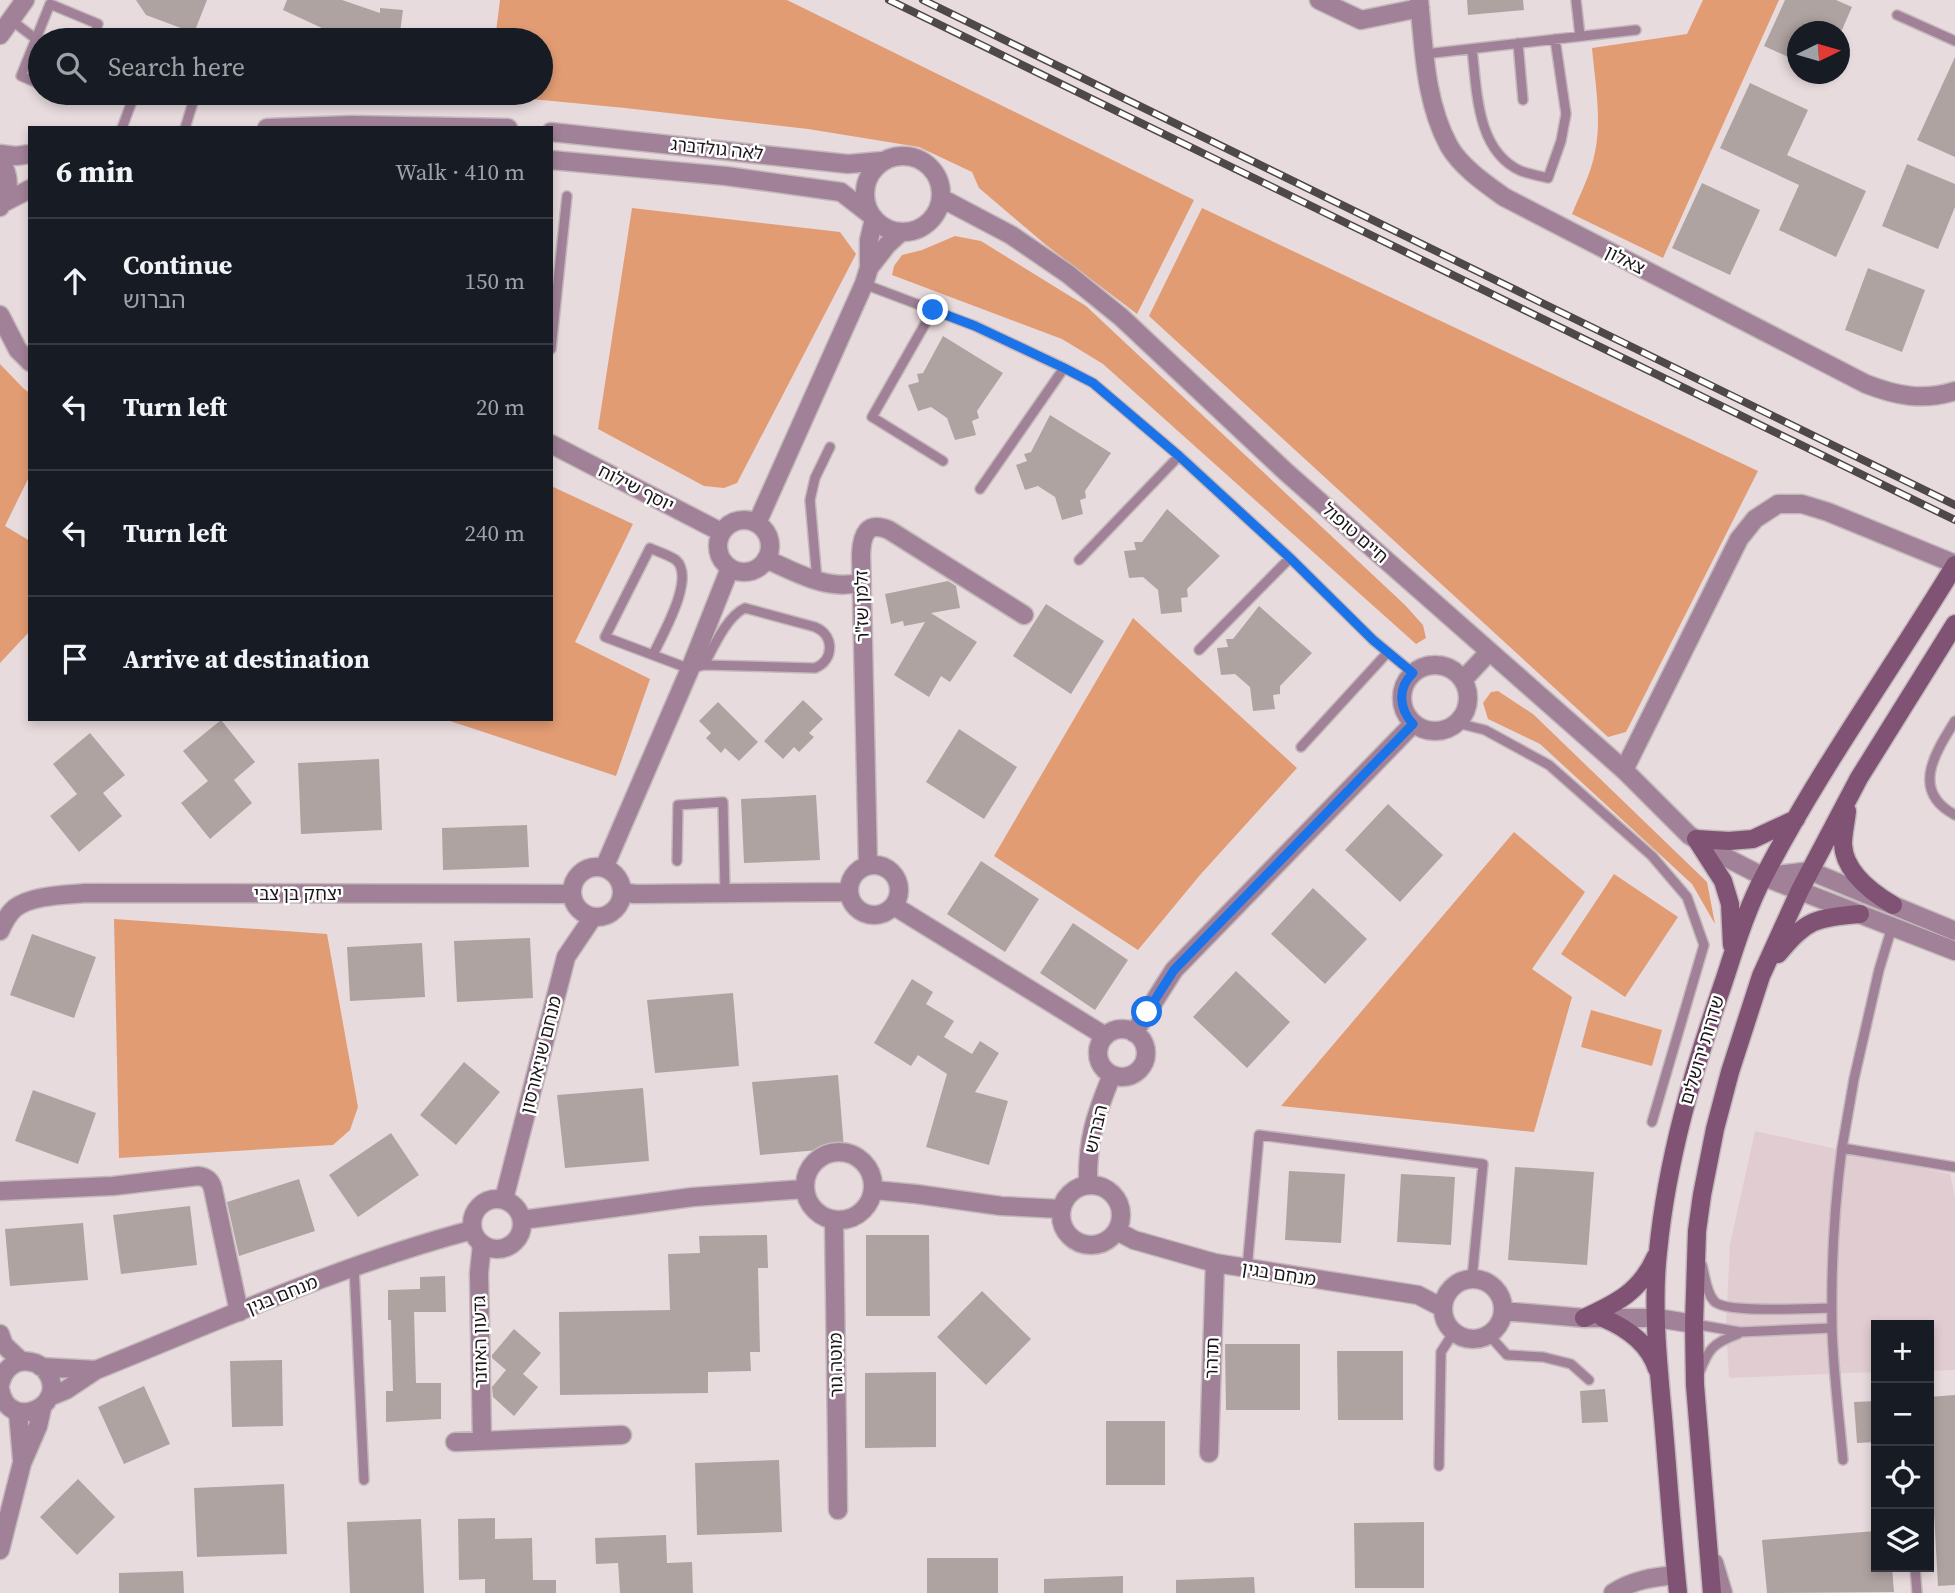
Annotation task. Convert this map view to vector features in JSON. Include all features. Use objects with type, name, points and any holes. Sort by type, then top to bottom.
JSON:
[{"type":"main road","name":"שדרות ירושלים","points":[[1677,1584],[1660,1378],[1658,1253],[1668,1182],[1695,1065],[1763,877],[1796,819],[1955,565]]},
{"type":"main road","name":"שדרות ירושלים","points":[[1712,1593],[1695,1385],[1694,1324],[1697,1231],[1718,1117],[1761,976],[1800,890],[1859,778],[1952,628]]},
{"type":"main road","points":[[1859,778],[1847,811],[1843,847],[1848,863],[1858,878],[1873,893],[1893,905]]},
{"type":"main road","points":[[1696,839],[1753,839],[1796,819]]},
{"type":"main road","points":[[1696,839],[1723,881],[1730,904],[1733,954]]},
{"type":"main road","points":[[1761,976],[1794,934],[1805,926],[1822,918],[1860,914]]},
{"type":"main road","points":[[1584,1318],[1614,1304],[1632,1291],[1651,1267],[1658,1253]]},
{"type":"main road","points":[[1603,1318],[1616,1323],[1644,1346],[1656,1364],[1660,1378]]},
{"type":"street","points":[[0,35],[25,0]]},
{"type":"street","points":[[1319,0],[1361,20],[1419,4]]},
{"type":"street","name":"צאלון","points":[[1419,4],[1432,105],[1450,148],[1478,178],[1504,197],[1866,384],[1891,394],[1912,397],[1955,391]]},
{"type":"street","points":[[332,126],[412,126]]},
{"type":"street","name":"לאה גולדברג","points":[[553,132],[848,164],[882,161]]},
{"type":"street","points":[[0,154],[28,154]]},
{"type":"street","points":[[906,155],[928,164],[941,185],[942,198],[928,223],[920,228],[901,232],[882,226],[873,217],[866,205],[865,192],[867,180],[882,161],[906,155]]},
{"type":"street","points":[[0,160],[7,173],[8,192],[1,205]]},
{"type":"street","name":"לאה גולדברג","points":[[553,160],[714,174],[841,191],[873,217]]},
{"type":"street","points":[[1,205],[28,190]]},
{"type":"street","name":"חיים טופול","points":[[942,198],[1011,235],[1068,274],[1110,308],[1286,472],[1624,771],[1689,835],[1763,877],[1955,951]]},
{"type":"street","points":[[866,276],[873,217]]},
{"type":"street","points":[[757,523],[866,276],[887,245],[901,232]]},
{"type":"street","points":[[0,315],[18,350],[28,360]]},
{"type":"street","name":"יוסף שילוח","points":[[553,445],[721,532]]},
{"type":"street","points":[[1624,771],[1739,539],[1755,519],[1777,504],[1802,503],[1955,565]]},
{"type":"street","points":[[746,519],[757,523],[764,528],[769,539],[766,559],[758,568],[750,571],[742,572],[730,568],[724,563],[719,552],[718,540],[721,532],[737,520],[746,519]]},
{"type":"street","name":"זלמן שז\"ר","points":[[867,865],[861,582],[863,539],[871,528],[889,530],[1024,614]]},
{"type":"street","points":[[766,559],[817,580],[843,584],[861,582]]},
{"type":"street","points":[[604,868],[697,667],[730,568]]},
{"type":"street","points":[[1463,680],[1489,652]]},
{"type":"street","points":[[1426,666],[1442,666],[1452,670],[1463,680],[1468,695],[1467,706],[1463,716],[1448,729],[1427,731],[1413,724],[1404,712],[1401,701],[1404,685],[1413,673],[1426,666]]},
{"type":"street","points":[[1133,1033],[1174,970],[1413,724]]},
{"type":"street","points":[[867,865],[880,865],[895,875],[900,890],[894,906],[887,912],[870,915],[862,912],[855,906],[849,892],[853,875],[867,865]]},
{"type":"street","points":[[591,868],[604,868],[611,872],[618,878],[622,892],[621,901],[610,914],[593,917],[578,909],[572,894],[577,878],[591,868]]},
{"type":"street","points":[[1763,877],[1810,871],[1955,931]]},
{"type":"street","points":[[622,892],[849,892]]},
{"type":"street","name":"יצחק בן צבי","points":[[0,931],[14,909],[25,903],[51,896],[85,893],[572,894]]},
{"type":"street","points":[[894,906],[1105,1037]]},
{"type":"street","name":"מנחם שניאורסון","points":[[504,1199],[566,957],[593,917]]},
{"type":"street","points":[[1119,1029],[1133,1033],[1143,1042],[1146,1050],[1144,1062],[1133,1074],[1125,1077],[1112,1075],[1099,1061],[1100,1044],[1111,1032],[1119,1029]]},
{"type":"street","name":"הברוש","points":[[1088,1185],[1088,1151],[1093,1127],[1112,1075]]},
{"type":"street","points":[[835,1151],[846,1152],[857,1156],[866,1164],[872,1175],[874,1190],[863,1211],[853,1218],[834,1220],[813,1209],[805,1189],[807,1172],[814,1162],[824,1155],[835,1151]]},
{"type":"street","points":[[0,1191],[113,1186],[205,1177],[214,1189],[239,1312]]},
{"type":"street","points":[[1088,1185],[1102,1186],[1111,1192],[1121,1211],[1117,1231],[1110,1239],[1091,1246],[1072,1238],[1061,1220],[1061,1209],[1065,1200],[1081,1186],[1088,1185]]},
{"type":"street","points":[[522,1220],[693,1197],[805,1189]]},
{"type":"street","points":[[874,1190],[1001,1206],[1061,1209]]},
{"type":"street","points":[[489,1199],[504,1199],[514,1205],[522,1220],[517,1240],[502,1249],[493,1249],[477,1237],[472,1218],[481,1203],[489,1199]]},
{"type":"street","name":"מוטה גור","points":[[834,1220],[838,1510]]},
{"type":"street","name":"מנחם בגין","points":[[1117,1231],[1134,1240],[1215,1263],[1418,1295],[1443,1308]]},
{"type":"street","name":"מנחם בגין","points":[[46,1402],[96,1370],[354,1266],[427,1242],[477,1237]]},
{"type":"street","name":"גדעון האוזנר","points":[[477,1237],[482,1441]]},
{"type":"street","name":"תדהר","points":[[1209,1453],[1215,1263]]},
{"type":"street","points":[[1472,1279],[1491,1285],[1498,1292],[1503,1311],[1496,1329],[1480,1339],[1471,1340],[1454,1332],[1447,1325],[1443,1308],[1445,1299],[1455,1285],[1472,1279]]},
{"type":"street","points":[[1503,1311],[1584,1318],[1657,1318],[1694,1324]]},
{"type":"street","points":[[0,1334],[4,1345],[21,1361]]},
{"type":"street","points":[[0,1550],[22,1463],[51,1388],[50,1379],[41,1367],[21,1361],[12,1365],[1,1382],[1,1396],[10,1412],[22,1463]]},
{"type":"street","name":"מנחם בגין","points":[[41,1367],[96,1370]]},
{"type":"street","points":[[10,1412],[34,1412],[46,1402]]},
{"type":"street","points":[[456,1442],[622,1435]]},
{"type":"street","points":[[1706,1521],[1717,1577],[1723,1593]]},
{"type":"street","points":[[1613,1593],[1648,1578],[1677,1584]]},
{"type":"lane","points":[[1576,0],[1580,36]]},
{"type":"lane","points":[[40,28],[50,4],[98,24],[96,28]]},
{"type":"lane","points":[[1897,15],[1955,41]]},
{"type":"lane","points":[[11,20],[28,33]]},
{"type":"lane","points":[[1425,54],[1636,30]]},
{"type":"lane","points":[[1472,48],[1480,111],[1488,138],[1499,157],[1520,170],[1548,178],[1561,141],[1566,114],[1555,39]]},
{"type":"lane","points":[[1518,43],[1523,100]]},
{"type":"lane","points":[[28,59],[21,76],[28,79]]},
{"type":"lane","points":[[123,126],[131,105]]},
{"type":"lane","points":[[187,126],[193,105]]},
{"type":"lane","points":[[553,330],[567,196]]},
{"type":"lane","points":[[866,276],[933,310],[975,326],[1093,383],[1179,456],[1290,558],[1373,640],[1413,673]]},
{"type":"lane","points":[[933,310],[872,417],[943,461]]},
{"type":"lane","points":[[980,489],[1064,368]]},
{"type":"lane","points":[[817,580],[810,500],[815,478],[830,447]]},
{"type":"lane","points":[[1079,559],[1179,456]]},
{"type":"lane","points":[[653,655],[681,592],[683,577],[682,568],[676,560],[650,548],[605,637],[653,655],[697,667],[815,668],[821,666],[825,660],[829,638],[825,632],[815,627],[745,608],[731,619],[697,667]]},
{"type":"lane","points":[[1199,650],[1290,558]]},
{"type":"lane","points":[[1301,747],[1388,652]]},
{"type":"lane","points":[[1955,721],[1939,747],[1930,776],[1933,796],[1939,804],[1955,815]]},
{"type":"lane","points":[[1457,723],[1485,730],[1549,765],[1652,856],[1687,897],[1704,945],[1652,1122]]},
{"type":"lane","points":[[677,860],[678,805],[723,803],[725,892]]},
{"type":"lane","points":[[1843,1460],[1832,1328],[1834,1220],[1842,1148],[1854,1079],[1879,970],[1892,927]]},
{"type":"lane","points":[[1247,1269],[1259,1135],[1483,1164],[1472,1279]]},
{"type":"lane","points":[[1842,1148],[1955,1167]]},
{"type":"lane","points":[[1697,1231],[1700,1257],[1710,1296],[1718,1305],[1747,1309],[1832,1308]]},
{"type":"lane","points":[[354,1266],[364,1480]]},
{"type":"lane","points":[[1694,1324],[1741,1332],[1832,1328]]},
{"type":"lane","points":[[1438,1466],[1441,1352],[1454,1332]]},
{"type":"lane","points":[[1695,1385],[1709,1350],[1719,1341],[1741,1332]]},
{"type":"lane","points":[[1489,1335],[1507,1355],[1543,1357],[1571,1364],[1589,1380]]},
{"type":"lane","points":[[1915,1572],[1917,1593]]},
{"type":"shaded area","points":[[500,0],[787,0],[1194,200],[1137,314],[1046,245],[979,188],[972,172],[919,147],[808,129],[553,101],[553,28],[496,28]]},
{"type":"shaded area","points":[[1703,0],[1779,0],[1663,258],[1572,214],[1591,168],[1597,139],[1597,100],[1592,48],[1687,34]]},
{"type":"shaded area","points":[[632,208],[840,232],[856,254],[737,483],[724,488],[704,486],[598,429]]},
{"type":"shaded area","points":[[1202,208],[1758,471],[1626,732],[1608,737],[1149,316]]},
{"type":"shaded area","points":[[955,236],[981,241],[1086,306],[1405,605],[1423,625],[1426,638],[1416,644],[1103,364],[1062,339],[892,275],[894,266],[902,255]]},
{"type":"shaded area","points":[[0,364],[28,392],[28,479],[5,526],[28,540],[28,633],[0,663]]},
{"type":"shaded area","points":[[553,487],[633,524],[575,642],[650,679],[616,776],[450,721],[553,721]]},
{"type":"shaded area","points":[[1133,618],[1297,768],[1200,875],[1138,950],[994,856]]},
{"type":"shaded area","points":[[1498,691],[1533,714],[1707,882],[1715,924],[1692,884],[1540,744],[1488,719],[1483,703],[1491,692]]},
{"type":"shaded area","points":[[1514,832],[1585,892],[1532,969],[1572,997],[1534,1132],[1281,1106]]},
{"type":"shaded area","points":[[1614,874],[1678,917],[1625,997],[1561,954]]},
{"type":"shaded area","points":[[114,919],[327,934],[358,1107],[350,1130],[333,1145],[119,1158]]},
{"type":"shaded area","points":[[1591,1010],[1662,1030],[1652,1066],[1581,1047]]},
{"type":"shaded area","points":[[1755,1131],[1950,1174],[1955,1197],[1955,1370],[1934,1371],[1934,1320],[1871,1320],[1871,1372],[1729,1378],[1726,1326],[1730,1244]]},
{"type":"building","points":[[136,0],[207,0],[196,28],[181,28],[146,15]]},
{"type":"building","points":[[287,0],[342,0],[380,13],[380,8],[403,10],[401,28],[322,28],[283,10]]},
{"type":"building","points":[[1467,0],[1523,0],[1524,10],[1468,15]]},
{"type":"building","points":[[1785,0],[1836,0],[1852,7],[1846,21],[1787,21],[1787,56],[1764,46]]},
{"type":"building","points":[[1955,57],[1955,157],[1917,140]]},
{"type":"building","points":[[1750,83],[1808,110],[1787,155],[1866,191],[1836,257],[1779,230],[1799,185],[1720,148]]},
{"type":"building","points":[[1907,164],[1955,184],[1955,207],[1938,249],[1882,226]]},
{"type":"building","points":[[1702,183],[1760,210],[1730,275],[1672,248]]},
{"type":"building","points":[[1868,268],[1925,290],[1902,352],[1845,330]]},
{"type":"building","points":[[943,336],[1003,373],[977,411],[979,418],[972,421],[976,435],[955,440],[947,418],[931,407],[918,411],[908,385],[919,382],[917,374],[923,373]]},
{"type":"building","points":[[1050,415],[1111,453],[1085,491],[1086,498],[1080,500],[1083,514],[1062,520],[1055,497],[1038,486],[1025,490],[1016,465],[1027,461],[1024,454],[1031,452]]},
{"type":"building","points":[[1167,509],[1220,556],[1187,589],[1188,597],[1181,598],[1182,612],[1161,614],[1158,590],[1143,577],[1129,578],[1124,551],[1136,550],[1134,542],[1142,542]]},
{"type":"building","points":[[948,581],[956,586],[960,608],[931,613],[977,642],[950,682],[941,676],[929,697],[894,675],[925,622],[904,626],[903,621],[891,624],[885,594]]},
{"type":"building","points":[[1046,604],[1104,641],[1071,694],[1013,656]]},
{"type":"building","points":[[1259,606],[1312,653],[1280,686],[1280,694],[1273,695],[1275,709],[1253,711],[1250,687],[1235,674],[1221,675],[1217,648],[1228,647],[1226,639],[1233,639]]},
{"type":"building","points":[[803,700],[823,719],[809,733],[814,737],[799,752],[794,747],[783,759],[764,741]]},
{"type":"building","points":[[718,702],[758,742],[739,761],[725,748],[721,753],[706,738],[711,733],[699,721]]},
{"type":"building","points":[[222,721],[255,762],[234,780],[252,803],[210,839],[181,803],[208,781],[183,751]]},
{"type":"building","points":[[959,729],[1017,767],[984,819],[926,782]]},
{"type":"building","points":[[90,733],[125,775],[103,793],[122,816],[79,852],[50,816],[77,794],[53,764]]},
{"type":"building","points":[[379,759],[382,830],[301,834],[298,763]]},
{"type":"building","points":[[816,795],[820,860],[744,863],[741,799]]},
{"type":"building","points":[[1388,804],[1443,855],[1400,902],[1345,850]]},
{"type":"building","points":[[527,825],[529,867],[443,870],[442,828]]},
{"type":"building","points":[[981,861],[1039,899],[1005,952],[947,914]]},
{"type":"building","points":[[1313,888],[1367,939],[1325,984],[1271,934]]},
{"type":"building","points":[[1073,923],[1128,960],[1095,1010],[1040,973]]},
{"type":"building","points":[[32,934],[96,957],[74,1018],[10,995]]},
{"type":"building","points":[[530,938],[533,998],[457,1002],[454,941]]},
{"type":"building","points":[[422,943],[425,997],[350,1001],[347,947]]},
{"type":"building","points":[[1236,971],[1290,1022],[1247,1068],[1193,1017]]},
{"type":"building","points":[[912,979],[933,992],[926,1004],[954,1021],[944,1037],[972,1054],[980,1041],[999,1053],[975,1092],[1008,1101],[989,1165],[926,1147],[947,1074],[918,1055],[911,1066],[874,1043]]},
{"type":"building","points":[[733,993],[739,1066],[655,1073],[647,1000]]},
{"type":"building","points":[[464,1062],[500,1092],[456,1145],[420,1115]]},
{"type":"building","points":[[838,1075],[844,1148],[760,1155],[752,1082]]},
{"type":"building","points":[[643,1088],[649,1161],[565,1168],[557,1095]]},
{"type":"building","points":[[33,1090],[96,1113],[78,1164],[15,1141]]},
{"type":"building","points":[[391,1133],[419,1175],[358,1217],[329,1175]]},
{"type":"building","points":[[1515,1167],[1594,1172],[1587,1265],[1508,1260]]},
{"type":"building","points":[[1289,1171],[1345,1174],[1341,1243],[1285,1240]]},
{"type":"building","points":[[1401,1174],[1455,1177],[1451,1245],[1397,1242]]},
{"type":"building","points":[[299,1179],[315,1231],[239,1256],[227,1202]]},
{"type":"building","points":[[190,1206],[197,1265],[121,1274],[113,1215]]},
{"type":"building","points":[[83,1223],[88,1280],[10,1286],[5,1229]]},
{"type":"building","points":[[767,1235],[768,1268],[758,1268],[760,1352],[750,1352],[751,1371],[708,1372],[708,1393],[560,1395],[559,1312],[670,1310],[668,1254],[700,1253],[699,1236]]},
{"type":"building","points":[[866,1235],[929,1235],[930,1316],[866,1316]]},
{"type":"building","points":[[445,1276],[446,1312],[414,1312],[416,1383],[441,1383],[441,1419],[386,1422],[386,1391],[393,1391],[388,1290],[420,1289],[420,1277]]},
{"type":"building","points":[[982,1291],[1031,1339],[986,1385],[937,1337]]},
{"type":"building","points":[[514,1329],[541,1353],[523,1374],[538,1387],[514,1416],[493,1397],[492,1387],[506,1370],[492,1355]]},
{"type":"building","points":[[1225,1344],[1300,1344],[1300,1410],[1226,1410]]},
{"type":"building","points":[[1337,1351],[1403,1351],[1403,1420],[1338,1420]]},
{"type":"building","points":[[282,1360],[283,1426],[232,1427],[230,1361]]},
{"type":"building","points":[[936,1372],[936,1447],[865,1448],[865,1373]]},
{"type":"building","points":[[144,1386],[170,1444],[124,1464],[98,1407]]},
{"type":"building","points":[[1605,1389],[1608,1422],[1582,1423],[1580,1391]]},
{"type":"building","points":[[1955,1395],[1955,1585],[1938,1586],[1934,1512],[1934,1397]]},
{"type":"building","points":[[1871,1401],[1871,1442],[1857,1443],[1854,1402]]},
{"type":"building","points":[[1106,1421],[1165,1421],[1165,1485],[1106,1485]]},
{"type":"building","points":[[779,1460],[782,1532],[697,1535],[695,1463]]},
{"type":"building","points":[[78,1479],[115,1517],[77,1555],[40,1517]]},
{"type":"building","points":[[284,1484],[287,1554],[197,1557],[194,1488]]},
{"type":"building","points":[[495,1518],[495,1539],[532,1538],[533,1580],[556,1580],[556,1593],[485,1593],[485,1579],[459,1580],[458,1519]]},
{"type":"building","points":[[421,1519],[424,1593],[350,1593],[347,1522]]},
{"type":"building","points":[[1424,1522],[1424,1588],[1355,1588],[1354,1523]]},
{"type":"building","points":[[1871,1531],[1871,1572],[1892,1572],[1894,1592],[1767,1593],[1762,1540]]},
{"type":"building","points":[[666,1535],[667,1563],[692,1562],[693,1593],[620,1593],[618,1563],[596,1564],[595,1538]]},
{"type":"building","points":[[927,1558],[998,1558],[998,1593],[927,1593]]},
{"type":"building","points":[[183,1571],[184,1593],[119,1593],[119,1573]]},
{"type":"building","points":[[1123,1576],[1123,1593],[1044,1593],[1044,1579]]},
{"type":"building","points":[[1254,1577],[1255,1593],[1176,1593],[1176,1580]]},
{"type":"railway","points":[[889,0],[1955,520]]},
{"type":"railway","points":[[923,0],[1955,505]]},
{"type":"route","points":[[933,310],[975,326],[1093,383],[1179,456],[1290,558],[1373,640],[1413,673],[1404,685],[1401,701],[1406,716],[1413,724],[1174,970],[1147,1012]]}]
